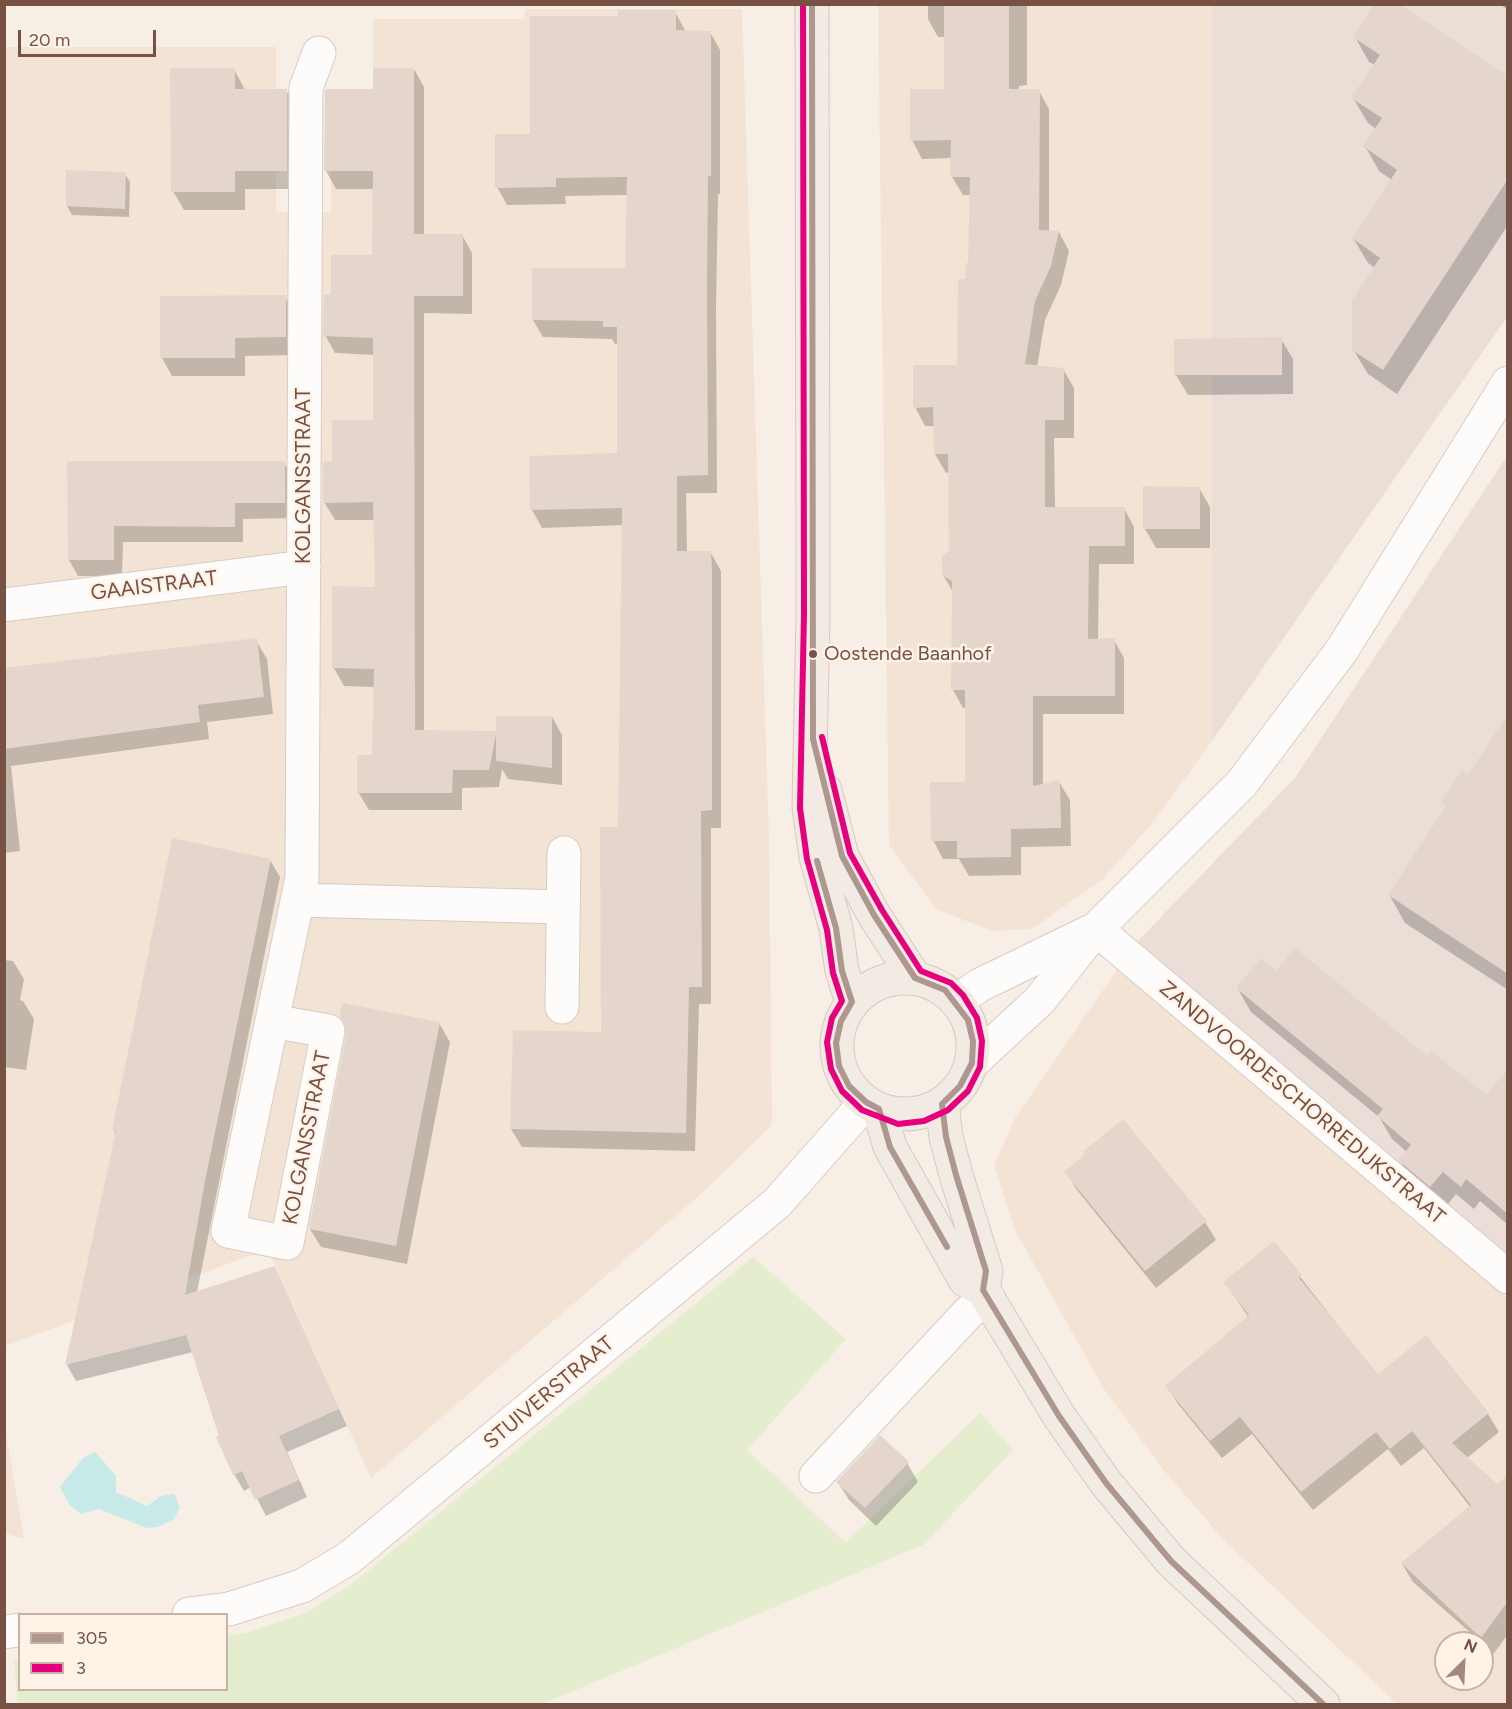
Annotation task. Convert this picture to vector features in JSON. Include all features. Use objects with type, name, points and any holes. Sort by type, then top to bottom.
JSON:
[{"type":"main road","points":[[812,4],[813,739],[809,807],[816,857],[836,928],[842,971],[852,1002]]},
{"type":"main road","points":[[813,739],[842,856],[874,915],[915,978]]},
{"type":"main road","points":[[898,978],[915,978],[945,990],[956,1001],[968,1020],[973,1041],[972,1063],[960,1086],[942,1104],[922,1112],[900,1114],[872,1106],[849,1086],[839,1066],[836,1043],[841,1021],[852,1002],[865,990],[881,982],[898,978]]},
{"type":"main road","points":[[942,1104],[956,1175],[986,1271],[986,1295]]},
{"type":"main road","points":[[872,1106],[890,1147],[965,1280],[986,1295],[1059,1416],[1106,1483],[1172,1561],[1323,1704]]},
{"type":"street","name":"KOLGANSSTRAAT","points":[[272,1021],[328,1031],[287,1243],[228,1231],[297,900],[302,878],[306,88],[319,53]]},
{"type":"street","points":[[972,1063],[1040,1000],[1096,928],[1249,774],[1342,650],[1508,383]]},
{"type":"street","name":"GAAISTRAAT","points":[[4,605],[304,567]]},
{"type":"street","points":[[561,1007],[564,853]]},
{"type":"street","points":[[297,900],[563,907]]},
{"type":"street","points":[[956,1001],[980,985],[1096,928]]},
{"type":"street","name":"ZANDVOORDESCHORREDIJKSTRAAT","points":[[1096,928],[1508,1277]]},
{"type":"street","name":"STUIVERSTRAAT","points":[[197,1613],[229,1609],[302,1586],[349,1558],[777,1203],[872,1106]]},
{"type":"street","points":[[816,1476],[986,1295]]},
{"type":"shaded area","points":[[878,5],[1212,5],[1212,741],[1154,821],[1104,878],[1032,929],[992,931],[936,909],[889,845]]},
{"type":"shaded area","points":[[1212,5],[1507,5],[1507,317],[1212,741]]},
{"type":"shaded area","points":[[525,9],[742,9],[769,839],[772,1125],[702,1193],[371,1478],[268,1249],[5,1346],[5,47],[276,47],[276,212],[331,212],[331,89],[373,89],[373,19],[524,19]]},
{"type":"shaded area","points":[[1507,456],[1507,1265],[1134,945],[1295,778]]},
{"type":"shaded area","points":[[1134,945],[1507,1265],[1508,1702],[1505,1704],[1397,1704],[1222,1538],[1163,1469],[1104,1389],[1015,1230],[994,1165],[1015,1118]]},
{"type":"shaded area","points":[[5,1427],[24,1539],[5,1533]]},
{"type":"green space","points":[[753,1257],[846,1339],[747,1450],[846,1543],[980,1413],[1013,1450],[923,1545],[542,1704],[18,1704],[14,1660],[18,1659],[18,1691],[228,1691],[228,1635],[245,1633],[304,1614],[353,1583]]},
{"type":"water","points":[[95,1452],[116,1476],[116,1492],[147,1506],[161,1496],[174,1494],[180,1507],[174,1519],[158,1527],[147,1528],[99,1509],[81,1514],[69,1504],[60,1487],[83,1458]]},
{"type":"building","points":[[944,4],[1009,4],[1009,89],[1040,89],[1039,230],[1059,231],[1051,266],[1035,301],[1025,364],[1064,368],[1064,420],[1045,420],[1045,507],[1125,507],[1125,546],[1089,546],[1088,639],[1115,638],[1115,696],[1033,696],[1033,786],[1060,780],[1061,828],[1011,829],[1011,857],[957,858],[957,841],[931,841],[930,782],[965,782],[965,690],[951,690],[952,581],[942,575],[942,556],[949,551],[948,454],[934,454],[933,407],[913,408],[913,365],[957,365],[958,279],[965,279],[966,263],[968,263],[970,177],[950,177],[951,140],[910,141],[910,89],[944,89]]},
{"type":"building","points":[[1374,4],[1400,4],[1508,76],[1508,179],[1383,370],[1352,350],[1352,300],[1380,258],[1352,238],[1397,170],[1363,146],[1382,118],[1351,98],[1380,55],[1353,37]]},
{"type":"building","points":[[618,10],[676,10],[676,30],[711,31],[711,176],[708,176],[707,289],[708,475],[677,476],[677,551],[711,551],[712,570],[712,810],[701,811],[702,987],[689,987],[686,1133],[510,1129],[513,1030],[601,1032],[600,827],[618,827],[622,508],[530,510],[529,456],[617,453],[617,327],[603,327],[603,321],[532,320],[532,268],[625,268],[627,177],[556,178],[556,187],[495,188],[495,134],[530,134],[530,16],[618,16]]},
{"type":"building","points":[[170,68],[235,68],[235,89],[287,89],[287,171],[235,171],[235,192],[171,192]]},
{"type":"building","points":[[373,68],[414,68],[414,234],[463,234],[463,296],[414,296],[415,730],[496,731],[496,716],[552,716],[552,768],[496,761],[496,734],[489,770],[453,770],[452,793],[357,793],[357,755],[372,755],[374,669],[332,668],[332,586],[375,587],[373,502],[323,503],[323,461],[332,461],[332,420],[373,420],[373,338],[323,336],[324,295],[331,295],[331,255],[372,255],[373,171],[324,171],[325,91],[326,89],[373,89]]},
{"type":"building","points":[[66,170],[126,172],[125,209],[66,206]]},
{"type":"building","points":[[286,295],[286,337],[235,338],[235,358],[160,358],[160,296]]},
{"type":"building","points":[[1282,337],[1282,375],[1174,375],[1174,339]]},
{"type":"building","points":[[67,461],[285,461],[285,503],[235,503],[235,527],[114,526],[114,560],[68,560]]},
{"type":"building","points":[[1143,486],[1200,487],[1200,529],[1143,529]]},
{"type":"building","points":[[257,638],[264,697],[198,705],[200,722],[4,749],[4,668]]},
{"type":"building","points":[[1508,714],[1508,974],[1388,895],[1446,806],[1441,802],[1462,770],[1468,775]]},
{"type":"building","points":[[172,838],[271,859],[205,1181],[185,1295],[275,1266],[339,1409],[279,1436],[299,1480],[255,1500],[242,1471],[233,1475],[216,1437],[219,1436],[186,1335],[65,1365],[116,1131],[112,1130]]},
{"type":"building","points":[[1295,948],[1427,1056],[1431,1051],[1486,1095],[1508,1069],[1508,1214],[1466,1179],[1461,1187],[1443,1172],[1430,1187],[1398,1160],[1411,1145],[1377,1116],[1383,1109],[1236,988],[1261,958],[1276,971]]},
{"type":"building","points":[[342,1003],[440,1022],[396,1246],[309,1229],[346,1035],[345,1024],[340,1017]]},
{"type":"building","points":[[1123,1119],[1207,1221],[1145,1271],[1064,1172],[1085,1154],[1083,1152]]},
{"type":"building","points":[[1274,1241],[1302,1275],[1299,1278],[1378,1374],[1426,1335],[1489,1413],[1452,1443],[1497,1484],[1508,1475],[1508,1601],[1486,1631],[1474,1631],[1401,1563],[1471,1505],[1412,1431],[1390,1449],[1376,1432],[1301,1492],[1240,1417],[1210,1441],[1165,1386],[1249,1315],[1223,1282]]},
{"type":"building","points":[[880,1435],[909,1462],[865,1508],[836,1482]]},
{"type":"transit line","name":"3","points":[[803,4],[804,614],[800,808],[807,859],[827,930],[833,973],[842,1001],[832,1018],[827,1042],[831,1069],[842,1091],[862,1110],[898,1124],[924,1121],[948,1110],[968,1091],[980,1067],[982,1041],[977,1018],[963,995],[951,983],[921,971],[882,910],[850,853],[822,737]]},
{"type":"transit line","name":"305","points":[[812,4],[813,739],[842,856],[874,915],[915,978],[945,990],[968,1020],[973,1041],[972,1063],[960,1086],[942,1104],[946,1137],[956,1175],[986,1271],[983,1290],[1059,1416],[1106,1483],[1171,1561],[1323,1704]]},
{"type":"transit line","name":"305","points":[[817,861],[836,928],[842,971],[852,1002],[841,1021],[836,1043],[839,1066],[849,1086],[866,1102],[879,1109],[890,1147],[947,1247]]},
{"type":"place","name":"Oostende Baanhof","points":[[813,654]]}]
